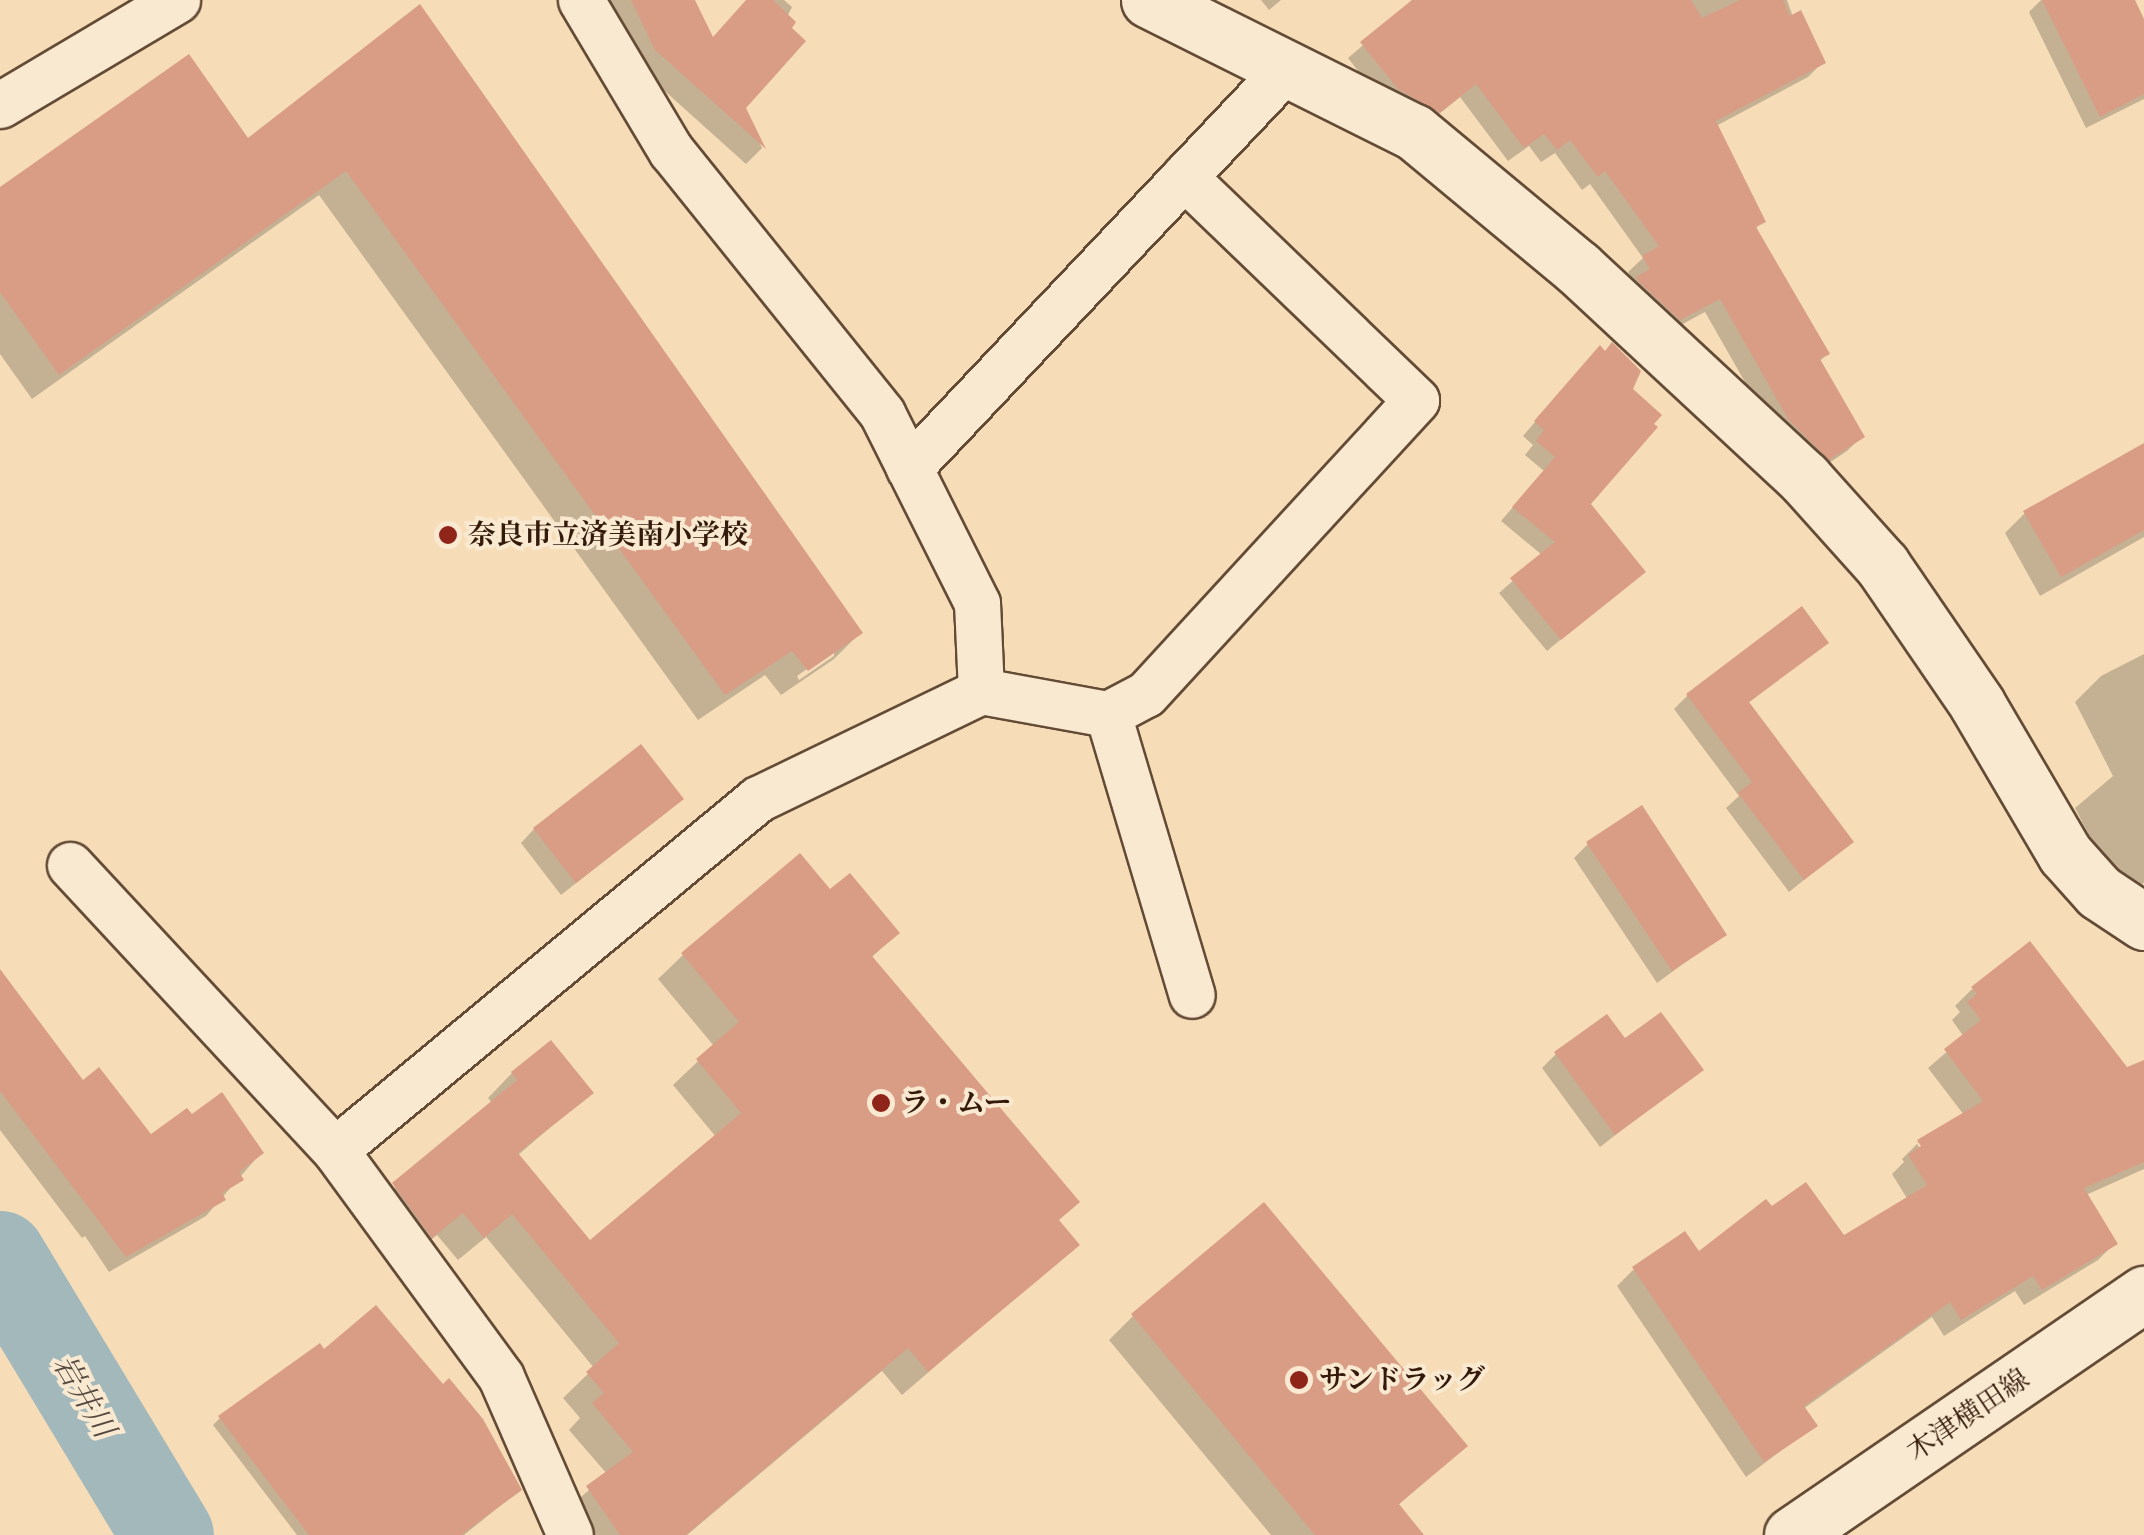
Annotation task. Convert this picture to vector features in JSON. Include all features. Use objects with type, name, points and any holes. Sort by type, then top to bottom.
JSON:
[{"type":"street","points":[[0,105],[177,0]]},
{"type":"street","points":[[581,0],[671,151],[882,413],[977,604],[981,691]]},
{"type":"street","points":[[1149,0],[1414,132],[1578,268],[1804,478],[1882,564],[1977,704],[2066,854],[2098,892],[2144,922]]},
{"type":"street","points":[[909,468],[1287,68]]},
{"type":"street","points":[[335,1150],[758,800],[981,691],[1108,714],[1146,694],[1416,400],[1184,176]]},
{"type":"street","points":[[1108,714],[1192,995]]},
{"type":"street","points":[[70,865],[335,1150],[501,1378],[570,1535]]},
{"type":"street","name":"木津横田線","points":[[1792,1535],[2144,1294]]},
{"type":"building","points":[[631,0],[695,0],[713,37],[746,0],[773,0],[796,22],[792,28],[806,41],[746,108],[766,149],[655,50]]},
{"type":"building","points":[[1412,0],[1691,0],[1702,18],[1740,0],[1783,0],[1790,16],[1801,10],[1826,63],[1716,121],[1766,222],[1756,227],[1830,354],[1820,359],[1865,437],[1829,460],[1788,419],[1720,299],[1680,320],[1639,282],[1636,277],[1650,269],[1642,256],[1659,246],[1605,171],[1598,177],[1570,140],[1557,150],[1544,134],[1524,148],[1476,84],[1440,113],[1398,89],[1360,42]]},
{"type":"building","points":[[2042,0],[2135,0],[2144,19],[2144,94],[2100,117]]},
{"type":"building","points":[[420,4],[863,633],[808,671],[792,651],[725,695],[346,171],[59,375],[0,292],[0,187],[189,54],[248,138]]},
{"type":"building","points":[[1612,342],[1641,371],[1633,389],[1662,415],[1654,424],[1658,427],[1591,504],[1646,572],[1561,640],[1510,578],[1555,542],[1512,507],[1555,457],[1536,441],[1544,430],[1534,421],[1600,345],[1605,351]]},
{"type":"building","points":[[2144,443],[2144,530],[2061,577],[2023,511]]},
{"type":"building","points":[[1802,606],[1829,643],[1749,702],[1854,842],[1804,880],[1738,793],[1752,782],[1686,694]]},
{"type":"building","points":[[641,744],[684,799],[576,883],[533,828]]},
{"type":"building","points":[[1642,805],[1727,935],[1672,971],[1586,842]]},
{"type":"building","points":[[800,853],[830,889],[850,873],[900,933],[872,956],[1080,1202],[1059,1220],[1080,1245],[928,1372],[908,1348],[686,1535],[620,1535],[586,1486],[633,1452],[592,1403],[604,1393],[586,1372],[619,1343],[512,1214],[484,1238],[463,1213],[432,1238],[392,1183],[517,1080],[511,1072],[551,1040],[594,1093],[518,1153],[590,1240],[741,1113],[696,1059],[739,1022],[681,953]]},
{"type":"building","points":[[2030,941],[2127,1067],[2144,1060],[2144,1162],[2084,1188],[2118,1244],[2042,1290],[2033,1276],[1961,1320],[1950,1302],[1804,1406],[1818,1426],[1764,1462],[1632,1267],[1685,1231],[1699,1251],[1766,1199],[1772,1206],[1806,1182],[1844,1235],[1927,1185],[1908,1155],[1921,1146],[1917,1140],[1983,1101],[1944,1049],[1981,1020],[1967,1002],[1977,994],[1971,987]]},
{"type":"building","points":[[0,969],[83,1080],[99,1067],[151,1134],[187,1108],[192,1114],[222,1092],[264,1153],[239,1172],[244,1180],[222,1193],[226,1200],[126,1257],[0,1091]]},
{"type":"building","points":[[1661,1012],[1704,1070],[1615,1135],[1554,1052],[1607,1014],[1625,1038]]},
{"type":"building","name":"サンドラッグ","points":[[1264,1202],[1468,1446],[1399,1504],[1424,1535],[1315,1535],[1131,1314]]},
{"type":"building","points":[[376,1305],[443,1384],[449,1378],[483,1419],[522,1490],[461,1535],[309,1535],[218,1416],[320,1343],[324,1349]]},
{"type":"waterway","name":"岩井川","points":[[0,1257],[168,1535]]},
{"type":"place","name":"奈良市立済美南小学校","points":[[448,535]]},
{"type":"place","name":"ラ・ムー","points":[[881,1103]]},
{"type":"place","name":"サンドラッグ","points":[[1299,1380]]}]
